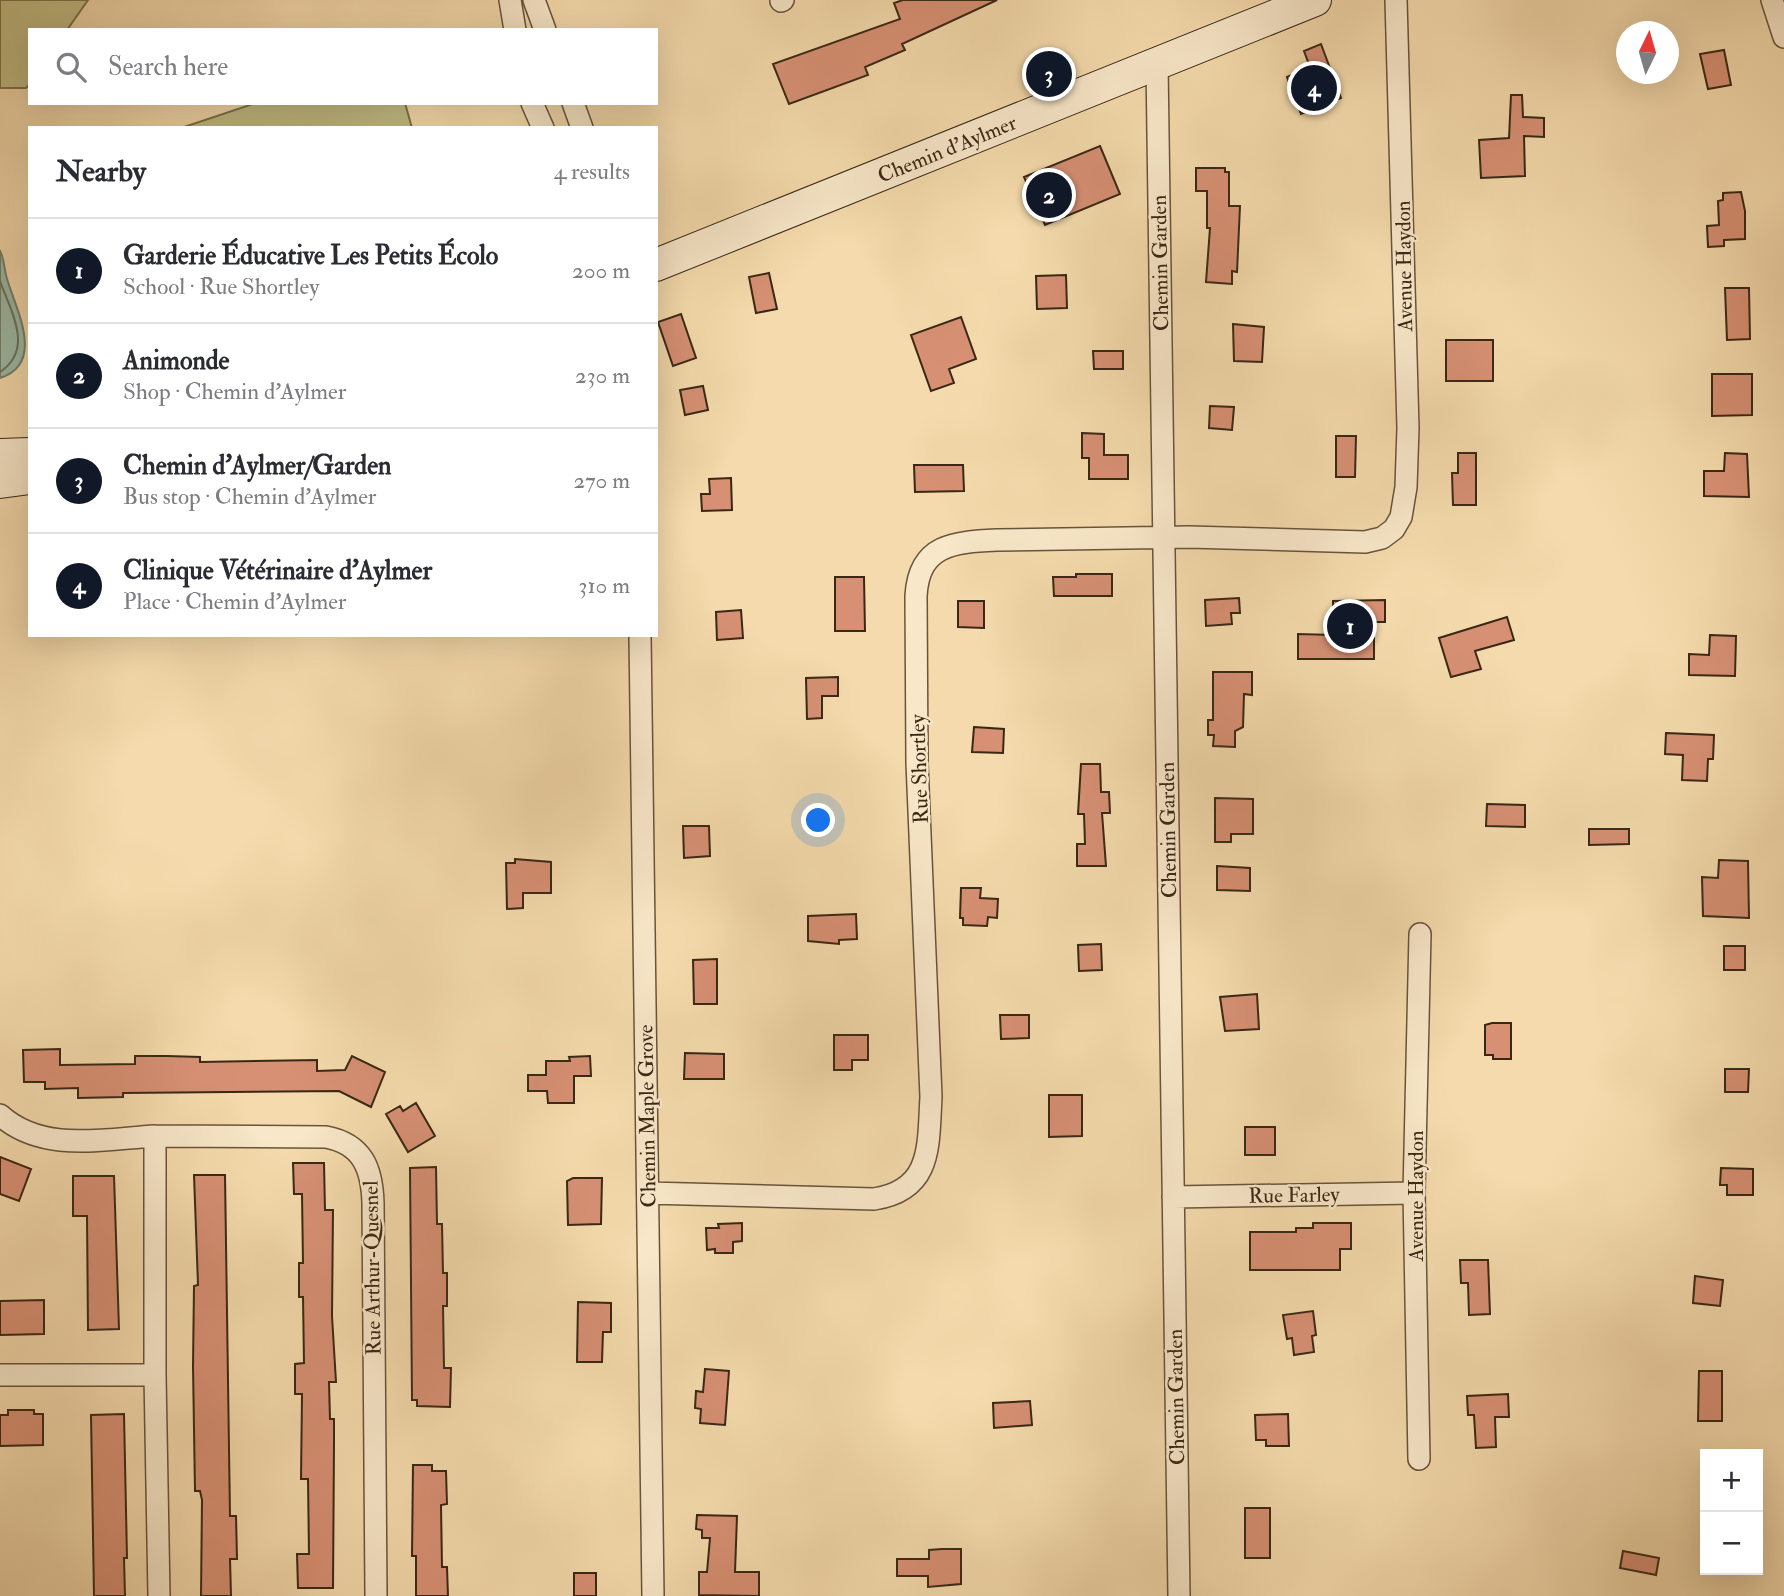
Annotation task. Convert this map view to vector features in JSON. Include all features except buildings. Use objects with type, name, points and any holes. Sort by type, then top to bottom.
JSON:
[{"type":"main road","name":"Chemin d'Aylmer","points":[[658,264],[1315,0]]},
{"type":"main road","points":[[0,455],[28,454]]},
{"type":"main road","points":[[0,482],[28,478]]},
{"type":"street","points":[[510,0],[515,28]]},
{"type":"street","points":[[534,0],[544,28]]},
{"type":"street","name":"Avenue Haydon","points":[[1394,529],[1405,503],[1408,428],[1396,0]]},
{"type":"street","points":[[1772,0],[1784,37]]},
{"type":"street","name":"Chemin Garden","points":[[1157,64],[1179,1596]]},
{"type":"street","points":[[534,105],[542,126]]},
{"type":"street","points":[[574,105],[582,126]]},
{"type":"street","name":"Rue Shortley","points":[[648,1193],[874,1199],[892,1196],[917,1179],[928,1146],[931,1097],[918,763],[916,596],[921,570],[937,551],[971,541],[1164,537],[1357,542],[1382,538],[1394,529]]},
{"type":"street","name":"Chemin Maple Grove","points":[[640,637],[653,1596]]},
{"type":"street","name":"Avenue Haydon","points":[[1419,1459],[1414,1193],[1420,934]]},
{"type":"street","name":"Rue Arthur-Quesnel","points":[[0,1115],[14,1128],[55,1141],[155,1136],[326,1137],[352,1146],[369,1167],[373,1203],[376,1596]]},
{"type":"street","points":[[155,1136],[159,1596]]},
{"type":"street","name":"Rue Farley","points":[[1173,1197],[1414,1193]]},
{"type":"street","points":[[0,1375],[155,1375]]},
{"type":"shaded area","points":[[0,0],[88,0],[68,28],[28,28],[28,86],[0,88]]},
{"type":"shaded area","points":[[250,105],[406,105],[411,126],[187,126]]},
{"type":"water","points":[[0,251],[21,321],[25,349],[22,361],[14,371],[0,378]]},
{"type":"place","name":"Chemin d'Aylmer/Garden","points":[[1049,74]]},
{"type":"place","name":"Clinique Vétérinaire d'Aylmer","points":[[1314,88]]},
{"type":"place","name":"Animonde","points":[[1049,195]]},
{"type":"place","name":"Garderie Éducative Les Petits Écolo","points":[[1350,626]]}]
